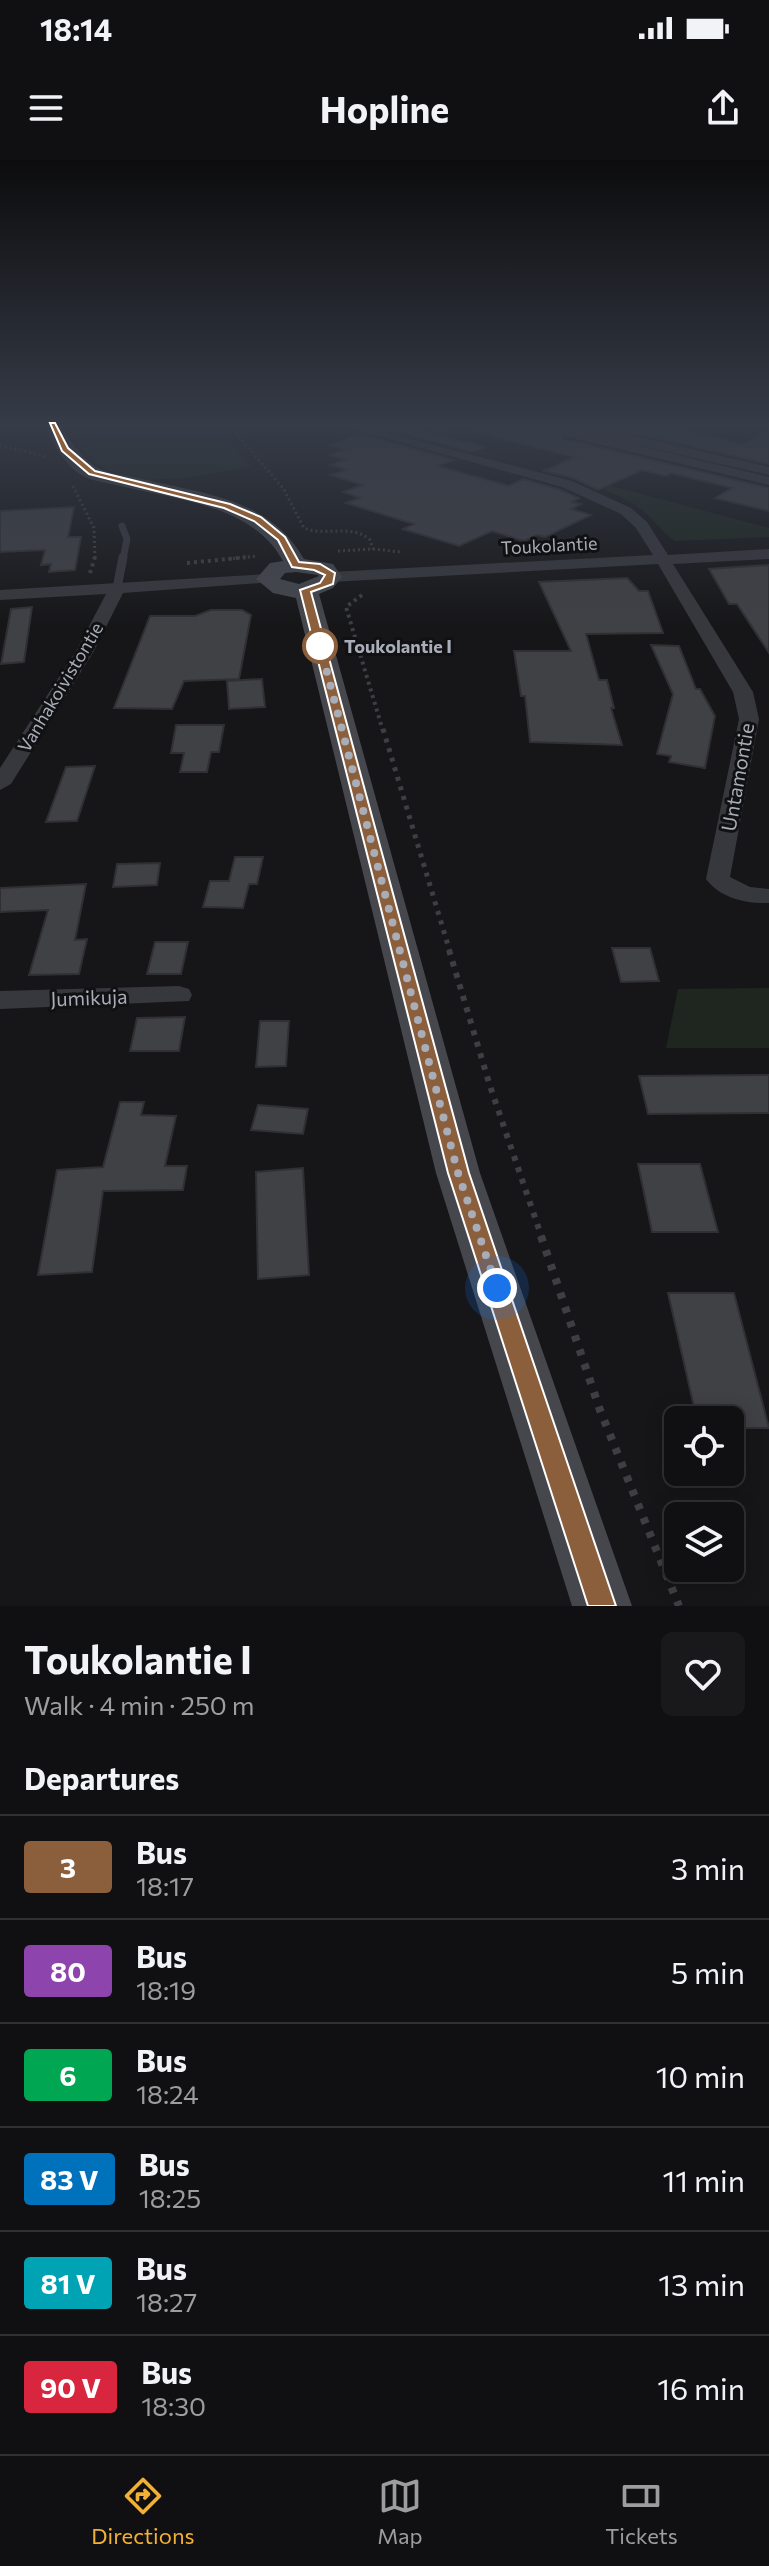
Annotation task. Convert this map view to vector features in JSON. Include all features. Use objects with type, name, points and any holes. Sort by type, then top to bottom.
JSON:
[{"type":"main road","points":[[172,492],[227,506],[257,519],[282,539],[309,588],[458,1173],[602,1606]]},
{"type":"street","points":[[589,492],[626,511],[642,525],[664,559]]},
{"type":"street","name":"Toukolantie","points":[[0,595],[117,588],[309,588],[366,576],[769,554]]},
{"type":"street","name":"Untamontie","points":[[664,559],[743,692],[749,719],[718,879],[730,890],[762,896]]},
{"type":"street","name":"Vanhakoivistontie","points":[[0,784],[85,651],[117,588]]},
{"type":"street","name":"Jumikuja","points":[[0,1000],[179,995]]},
{"type":"lane","points":[[117,588],[127,539],[122,526]]},
{"type":"path","points":[[76,492],[96,534],[98,554],[82,590]]},
{"type":"path","points":[[284,492],[301,526],[309,531],[352,530],[365,535],[372,542],[373,549]]},
{"type":"path","points":[[308,539],[309,531]]},
{"type":"path","points":[[366,576],[368,584],[363,594],[309,588],[490,1086],[600,1410],[679,1606]]},
{"type":"shaded area","points":[[610,492],[635,492],[769,528],[769,537],[675,541],[634,504]]},
{"type":"shaded area","points":[[769,988],[769,1048],[666,1048],[678,989]]},
{"type":"building","points":[[344,492],[567,492],[579,498],[572,502],[581,504],[571,509],[591,515],[545,537],[537,535],[524,541],[492,531],[459,546],[403,529],[414,524],[346,503],[360,498]]},
{"type":"building","points":[[724,492],[769,492],[769,511],[715,498]]},
{"type":"building","points":[[74,507],[68,537],[81,537],[75,570],[49,572],[51,564],[41,565],[45,550],[0,552],[0,511]]},
{"type":"building","points":[[769,565],[769,653],[737,604],[729,604],[709,569]]},
{"type":"building","points":[[627,578],[639,591],[648,591],[663,633],[586,634],[599,680],[607,680],[622,745],[530,742],[525,696],[521,696],[514,651],[571,651],[539,582]]},
{"type":"building","points":[[32,607],[24,662],[1,664],[11,609]]},
{"type":"building","points":[[211,610],[242,610],[251,615],[239,679],[184,681],[172,709],[114,708],[150,616],[195,616]]},
{"type":"building","points":[[651,645],[679,646],[696,689],[700,689],[715,716],[705,768],[669,762],[671,756],[657,754],[673,694]]},
{"type":"building","points":[[262,679],[265,707],[229,709],[227,681]]},
{"type":"building","points":[[176,725],[224,725],[219,752],[211,752],[207,772],[180,772],[184,753],[171,753]]},
{"type":"building","points":[[95,766],[77,821],[46,822],[66,767]]},
{"type":"building","points":[[235,857],[263,857],[257,884],[249,884],[243,908],[203,907],[210,881],[229,881]]},
{"type":"building","points":[[160,863],[157,885],[113,887],[117,864]]},
{"type":"building","points":[[86,884],[75,940],[87,939],[79,974],[29,975],[48,910],[0,912],[0,888]]},
{"type":"building","points":[[155,942],[188,942],[181,974],[147,974]]},
{"type":"building","points":[[612,948],[650,948],[659,981],[621,982]]},
{"type":"building","points":[[185,1017],[179,1051],[130,1051],[137,1018]]},
{"type":"building","points":[[260,1021],[289,1021],[286,1066],[256,1067]]},
{"type":"building","points":[[769,1075],[769,1113],[648,1114],[639,1076]]},
{"type":"building","points":[[120,1102],[144,1102],[141,1115],[176,1116],[165,1166],[187,1166],[183,1190],[103,1191],[92,1272],[38,1275],[57,1170],[103,1167]]},
{"type":"building","points":[[258,1105],[308,1109],[303,1134],[251,1130]]},
{"type":"building","points":[[638,1164],[700,1164],[718,1232],[652,1232]]},
{"type":"building","points":[[303,1168],[309,1275],[258,1279],[256,1172]]},
{"type":"building","points":[[668,1293],[734,1293],[769,1428],[744,1428],[744,1406],[694,1406]]},
{"type":"bus line","name":"3","points":[[168,492],[227,506],[257,519],[282,539],[296,565],[325,569],[330,573],[329,582],[306,590],[458,1173],[602,1606]]},
{"type":"place","name":"Toukolantie I","points":[[320,646]]},
{"type":"route","points":[[320,646],[318,638],[458,1173],[497,1288]]}]
